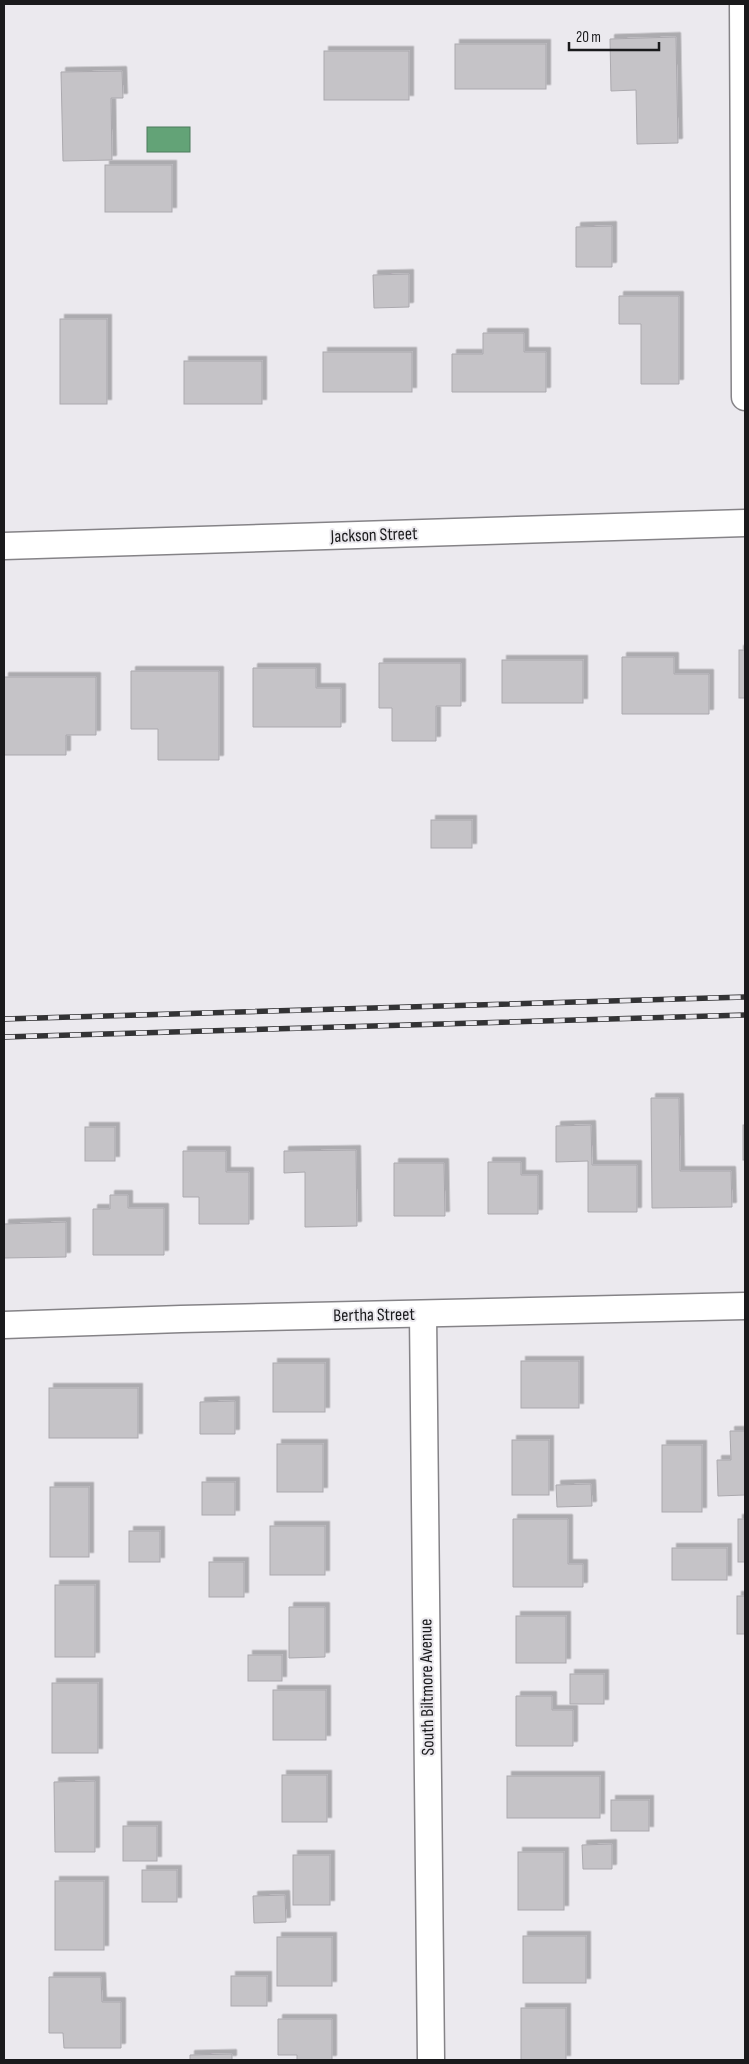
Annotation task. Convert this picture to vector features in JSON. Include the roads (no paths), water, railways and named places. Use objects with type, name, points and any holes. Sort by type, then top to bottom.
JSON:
[{"type":"street","points":[[742,4],[745,397]]},
{"type":"street","name":"Jackson Street","points":[[4,546],[745,523]]},
{"type":"street","name":"Bertha Street","points":[[4,1326],[181,1319],[745,1306]]},
{"type":"street","name":"South Biltmore Avenue","points":[[423,1314],[431,2060]]},
{"type":"railway","points":[[4,1019],[745,997]]},
{"type":"railway","points":[[4,1037],[745,1015]]}]
